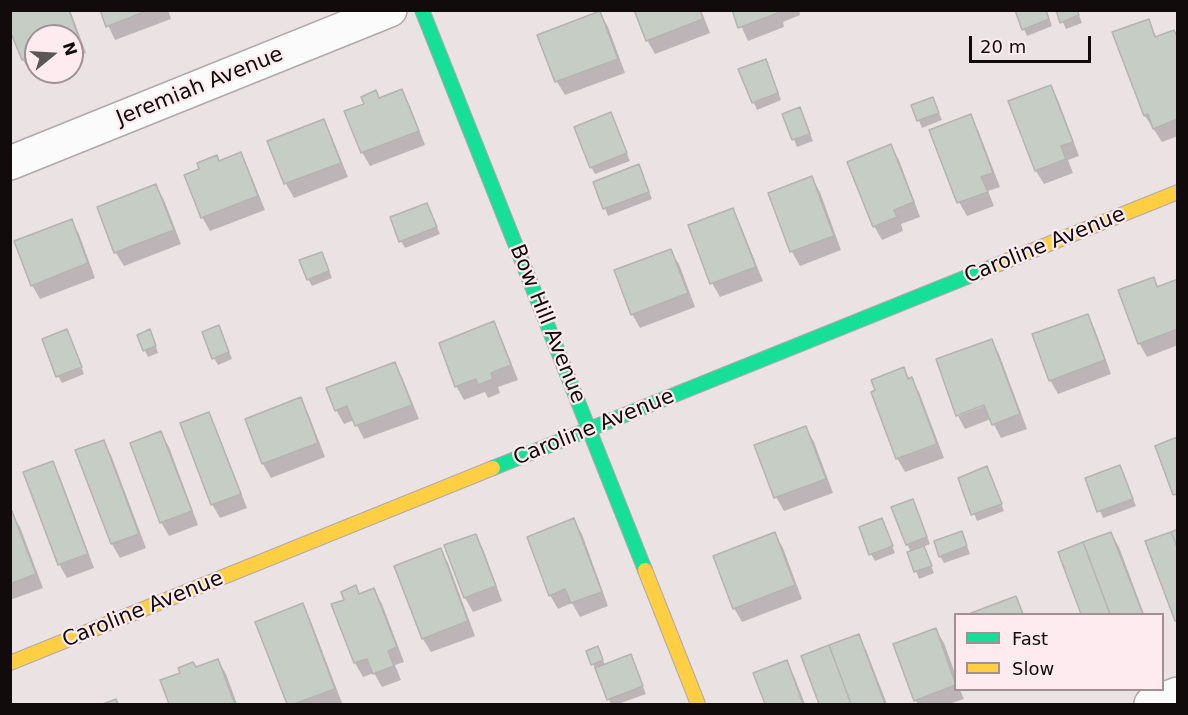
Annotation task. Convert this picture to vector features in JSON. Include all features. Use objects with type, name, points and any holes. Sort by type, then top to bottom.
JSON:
[{"type":"street","name":"Jeremiah Avenue","points":[[10,163],[390,10]]},
{"type":"street","name":"Bow Hill Avenue","points":[[422,10],[698,705]]},
{"type":"street","name":"Caroline Avenue","points":[[10,663],[1178,192]]},
{"type":"street","points":[[1151,705],[1178,694]]},
{"type":"building","points":[[10,10],[69,10],[74,24],[24,24],[24,59],[22,60],[10,31]]},
{"type":"building","points":[[100,10],[149,10],[106,27]]},
{"type":"building","points":[[634,10],[700,10],[703,19],[646,41]]},
{"type":"building","points":[[732,10],[777,10],[778,13],[738,28]]},
{"type":"building","points":[[1015,10],[1046,10],[1049,19],[1022,30]]},
{"type":"building","points":[[1056,10],[1077,10],[1079,15],[1060,23]]},
{"type":"building","points":[[600,11],[618,59],[555,82],[537,35]]},
{"type":"building","points":[[1149,19],[1155,37],[1174,30],[1178,39],[1178,119],[1153,129],[1148,114],[1144,116],[1112,32]]},
{"type":"building","points":[[766,59],[778,93],[752,103],[738,69]]},
{"type":"building","points":[[1051,85],[1073,142],[1061,146],[1066,159],[1035,171],[1008,101]]},
{"type":"building","points":[[402,89],[419,131],[361,153],[344,111],[364,104],[361,97],[376,90],[379,98]]},
{"type":"building","points":[[933,97],[939,113],[917,121],[911,105]]},
{"type":"building","points":[[800,107],[810,134],[792,140],[782,114]]},
{"type":"building","points":[[611,112],[627,153],[590,168],[574,127]]},
{"type":"building","points":[[971,114],[993,173],[981,177],[988,192],[957,203],[929,130]]},
{"type":"building","points":[[324,119],[341,163],[284,184],[267,141]]},
{"type":"building","points":[[891,144],[914,202],[894,210],[897,217],[873,227],[847,162]]},
{"type":"building","points":[[241,152],[258,196],[201,218],[184,175],[199,169],[197,163],[217,155],[219,161]]},
{"type":"building","points":[[639,164],[649,192],[603,209],[593,182]]},
{"type":"building","points":[[812,176],[834,236],[790,252],[768,193]]},
{"type":"building","points":[[156,184],[174,230],[114,253],[97,207]]},
{"type":"building","points":[[427,203],[437,227],[399,242],[390,217]]},
{"type":"building","points":[[733,208],[756,267],[710,284],[688,225]]},
{"type":"building","points":[[72,219],[88,263],[31,286],[14,241]]},
{"type":"building","points":[[671,249],[688,293],[631,315],[614,270]]},
{"type":"building","points":[[322,252],[329,271],[307,280],[299,260]]},
{"type":"building","points":[[1154,277],[1157,287],[1178,279],[1178,329],[1138,344],[1118,290]]},
{"type":"building","points":[[1088,314],[1105,360],[1049,381],[1032,334]]},
{"type":"building","points":[[494,321],[511,365],[491,373],[493,379],[478,385],[476,379],[455,387],[439,343]]},
{"type":"building","points":[[219,325],[229,352],[212,359],[202,332]]},
{"type":"building","points":[[67,329],[82,367],[56,377],[42,339]]},
{"type":"building","points":[[150,329],[156,346],[143,351],[137,335]]},
{"type":"building","points":[[992,339],[1020,414],[992,425],[984,405],[956,416],[936,359]]},
{"type":"building","points":[[395,362],[412,405],[355,426],[347,406],[335,411],[326,388]]},
{"type":"building","points":[[904,367],[908,379],[912,377],[937,444],[896,459],[871,392],[875,390],[871,380]]},
{"type":"building","points":[[301,397],[318,443],[262,464],[245,419]]},
{"type":"building","points":[[209,412],[241,494],[211,505],[180,423]]},
{"type":"building","points":[[806,426],[826,479],[774,498],[754,445]]},
{"type":"building","points":[[161,431],[192,511],[160,523],[130,443]]},
{"type":"building","points":[[1177,437],[1178,494],[1173,495],[1155,446]]},
{"type":"building","points":[[104,440],[139,534],[111,544],[75,450]]},
{"type":"building","points":[[53,461],[88,554],[58,565],[23,472]]},
{"type":"building","points":[[1120,465],[1133,499],[1097,512],[1085,478]]},
{"type":"building","points":[[987,466],[1002,504],[971,515],[958,478]]},
{"type":"building","points":[[913,499],[927,537],[906,545],[891,507]]},
{"type":"building","points":[[12,511],[36,574],[10,584],[10,512]]},
{"type":"building","points":[[574,518],[602,592],[571,603],[565,589],[549,596],[527,537]]},
{"type":"building","points":[[882,518],[893,546],[869,555],[859,527]]},
{"type":"building","points":[[1178,529],[1178,549],[1171,532]]},
{"type":"building","points":[[962,531],[967,546],[939,557],[934,541]]},
{"type":"building","points":[[775,532],[795,585],[733,609],[713,556]]},
{"type":"building","points":[[1111,532],[1143,613],[1110,613],[1083,542]]},
{"type":"building","points":[[1171,532],[1178,549],[1178,620],[1175,621],[1145,541]]},
{"type":"building","points":[[476,534],[496,586],[464,598],[444,545]]},
{"type":"building","points":[[1083,542],[1110,613],[1081,613],[1058,552]]},
{"type":"building","points":[[924,546],[932,566],[914,572],[907,552]]},
{"type":"building","points":[[441,548],[468,621],[422,639],[394,566]]},
{"type":"building","points":[[356,585],[359,594],[374,588],[397,647],[388,651],[394,666],[373,674],[367,659],[354,663],[331,604],[344,600],[341,592]]},
{"type":"building","points":[[1016,596],[1023,613],[971,613]]},
{"type":"building","points":[[303,603],[335,689],[294,704],[287,704],[255,622]]},
{"type":"building","points":[[936,628],[954,679],[954,686],[914,701],[893,644]]},
{"type":"building","points":[[859,634],[885,704],[851,704],[829,645]]},
{"type":"building","points":[[829,645],[851,704],[819,704],[801,656]]},
{"type":"building","points":[[598,646],[603,660],[591,665],[586,651]]},
{"type":"building","points":[[631,654],[643,686],[607,700],[595,668]]},
{"type":"building","points":[[218,659],[235,704],[169,704],[160,680],[180,673],[178,668],[193,662],[196,667]]},
{"type":"building","points":[[787,660],[803,704],[765,704],[753,673]]},
{"type":"building","points":[[116,699],[118,704],[103,704]]},
{"type":"traffic: fast","points":[[422,10],[645,570]]},
{"type":"traffic: fast","points":[[493,468],[999,264]]},
{"type":"traffic: slow","points":[[999,264],[1178,192]]},
{"type":"traffic: slow","points":[[10,663],[493,468]]},
{"type":"traffic: slow","points":[[645,570],[698,704]]}]
